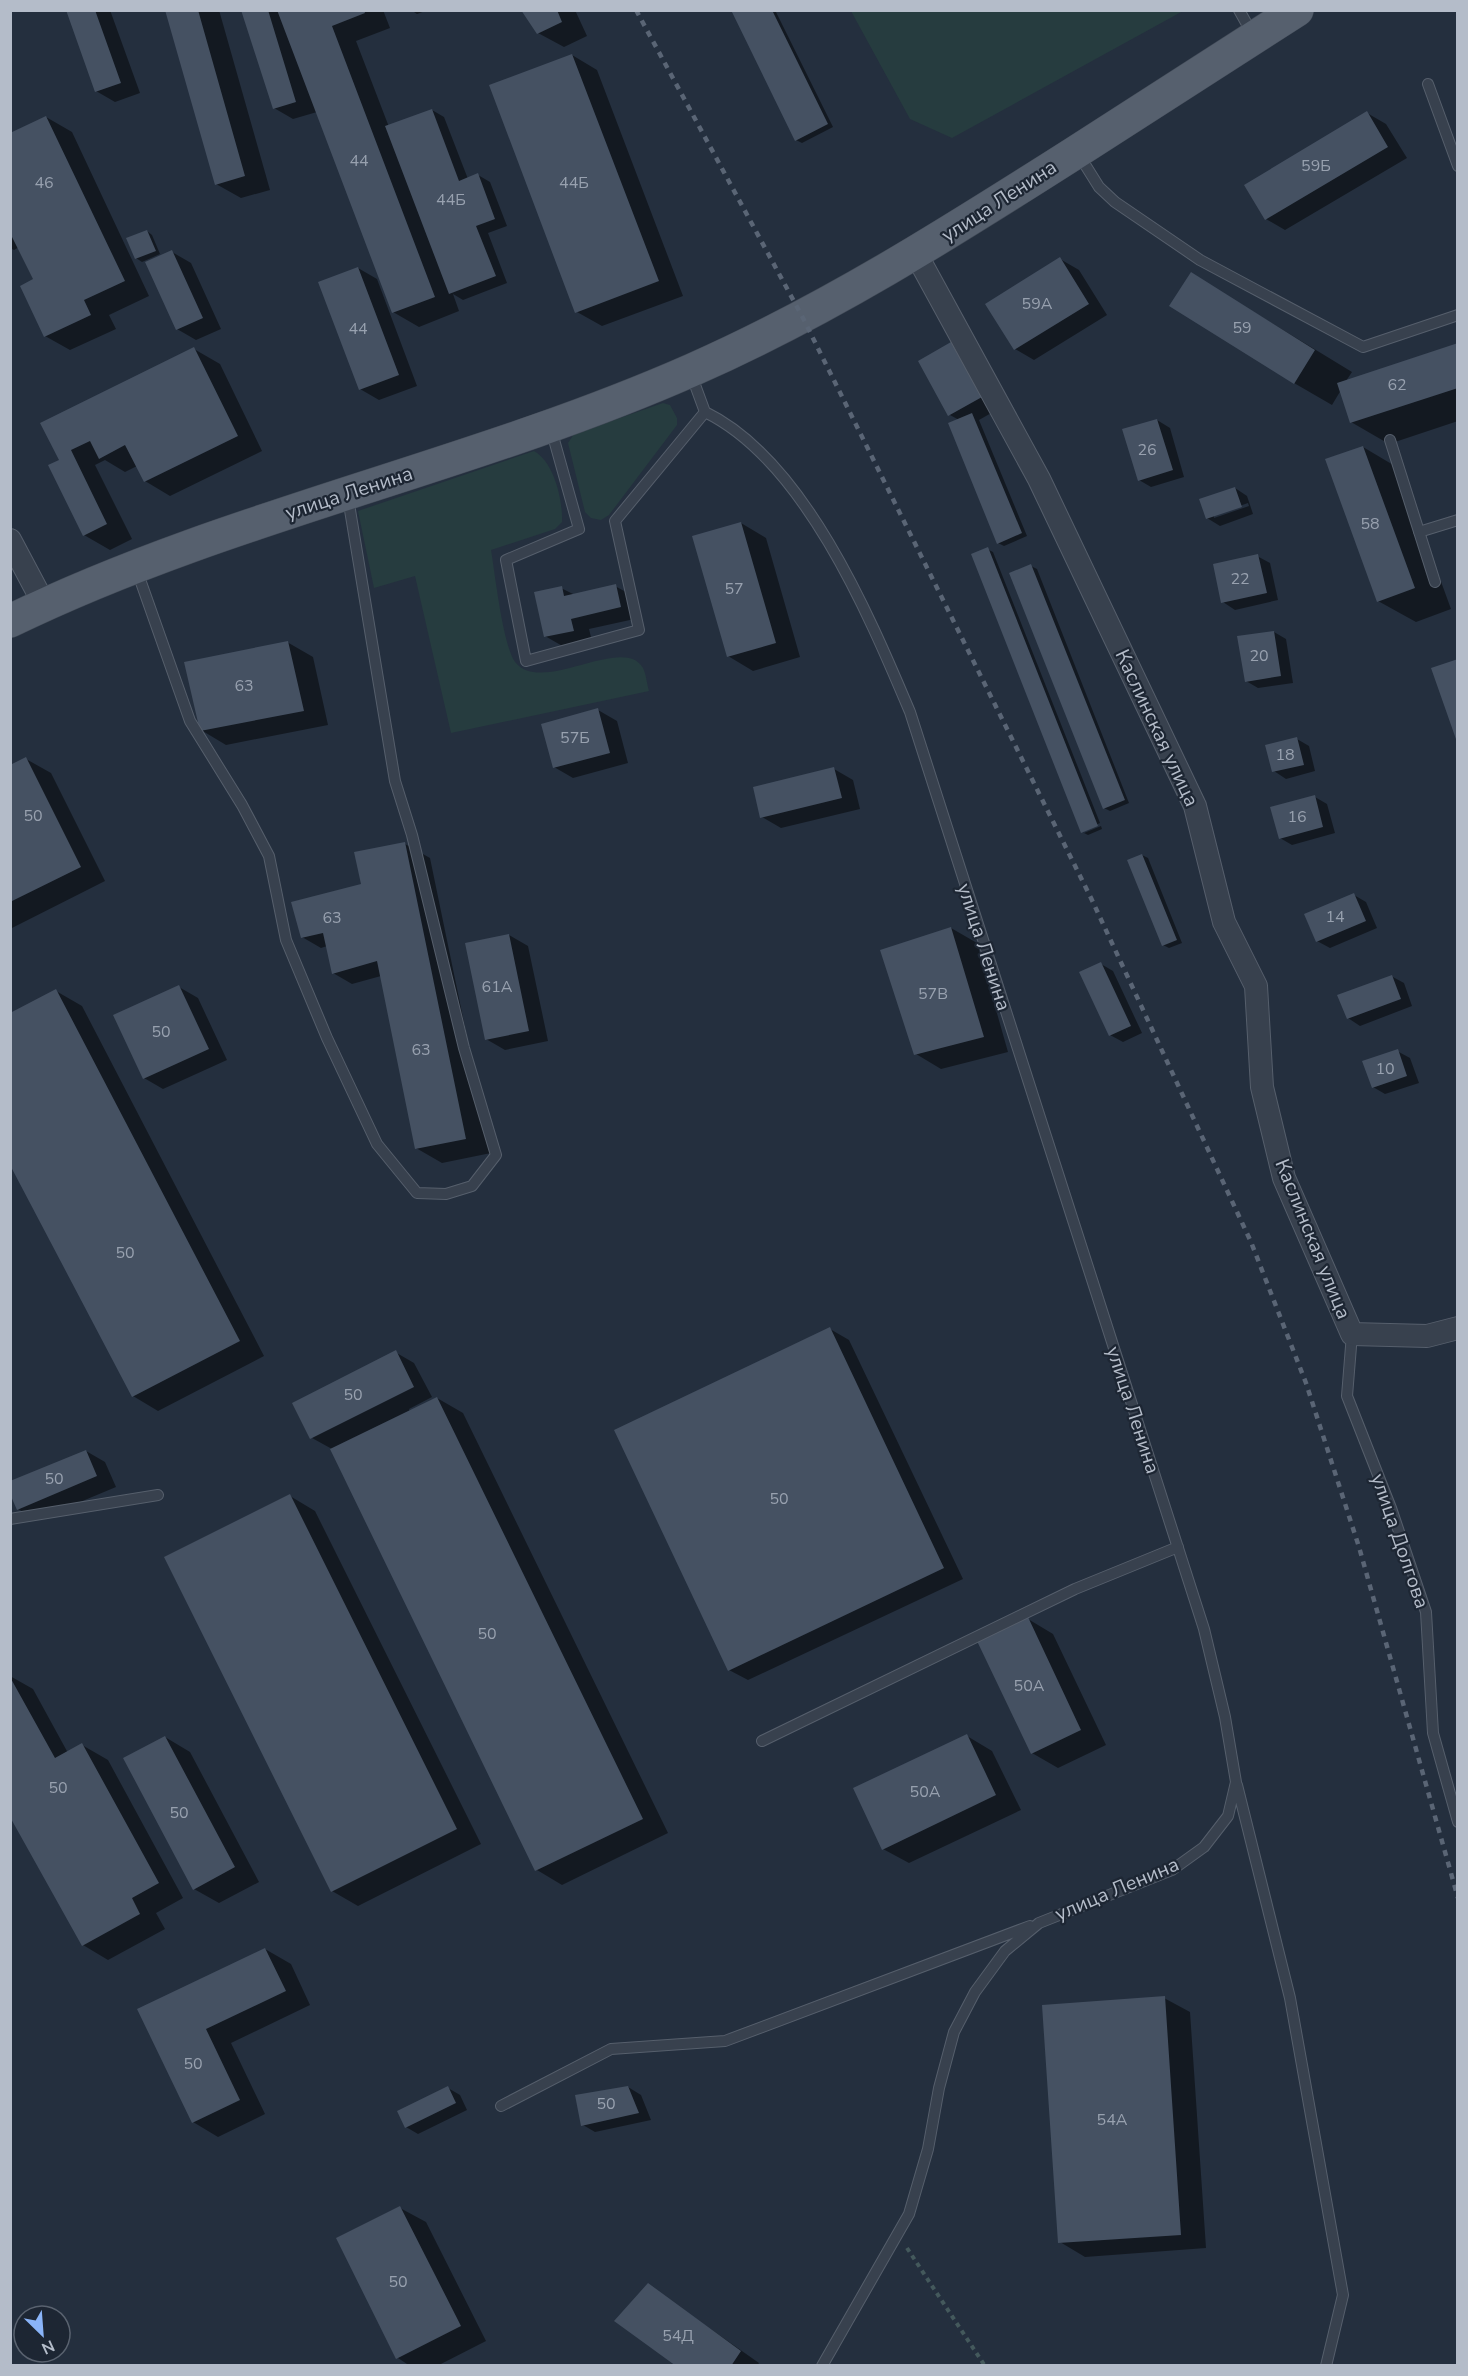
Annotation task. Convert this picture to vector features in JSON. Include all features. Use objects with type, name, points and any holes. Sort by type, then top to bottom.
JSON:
[{"type":"main road","name":"улица Ленина","points":[[10,621],[44,604],[199,543],[550,426],[690,371],[803,318],[916,254],[1077,151],[1247,24],[1297,10]]},
{"type":"street","name":"Каслинская улица","points":[[916,254],[1040,479],[1195,806],[1224,922],[1256,986],[1262,1087],[1284,1178],[1352,1334],[1427,1336],[1458,1328]]},
{"type":"street","points":[[10,540],[44,604]]},
{"type":"lane","points":[[1428,84],[1458,166]]},
{"type":"lane","points":[[1077,151],[1099,187],[1125,209],[1200,260],[1363,347],[1458,315]]},
{"type":"lane","points":[[550,426],[579,529],[506,560],[526,661],[639,630],[615,521],[705,412],[690,371]]},
{"type":"lane","name":"улица Ленина","points":[[705,412],[723,421],[766,459],[801,500],[852,584],[878,635],[910,712],[1204,1629],[1225,1717],[1236,1782],[1228,1816],[1204,1847],[1172,1870],[1039,1923],[1005,1951],[975,1992],[954,2032],[939,2088],[928,2149],[909,2214],[822,2366]]},
{"type":"lane","points":[[1390,440],[1435,582]]},
{"type":"lane","points":[[136,568],[190,721],[242,805],[268,856],[286,940],[327,1038],[377,1144],[417,1193],[446,1194],[472,1186],[496,1155],[464,1048],[395,781],[348,495]]},
{"type":"lane","points":[[1419,532],[1458,520]]},
{"type":"lane","name":"улица Долгова","points":[[1352,1334],[1347,1396],[1391,1508],[1426,1612],[1433,1733],[1458,1822]]},
{"type":"lane","points":[[10,1519],[158,1495]]},
{"type":"lane","points":[[762,1741],[1075,1589],[1178,1547]]},
{"type":"lane","points":[[1236,1782],[1290,1998],[1343,2295],[1326,2366]]},
{"type":"lane","points":[[501,2106],[611,2049],[725,2041],[1039,1923]]},
{"type":"path","points":[[897,2232],[985,2366]]},
{"type":"green space","points":[[851,11],[1183,11],[952,138],[910,119]]},
{"type":"green space","points":[[663,403],[670,405],[677,418],[677,425],[609,515],[601,520],[591,518],[585,512],[568,443],[574,434]]},
{"type":"green space","points":[[534,451],[547,464],[556,482],[561,503],[562,522],[555,529],[491,550],[503,627],[511,655],[516,663],[528,671],[544,672],[619,657],[633,659],[643,668],[649,691],[451,733],[415,576],[374,588],[358,511]]},
{"type":"building","points":[[66,10],[95,10],[121,83],[95,92]]},
{"type":"building","points":[[165,10],[198,10],[245,176],[215,185]]},
{"type":"building","points":[[241,10],[268,10],[296,102],[273,109]]},
{"type":"building","points":[[277,10],[364,10],[365,13],[332,26],[435,297],[392,313]]},
{"type":"building","points":[[521,10],[557,10],[562,22],[537,34]]},
{"type":"building","points":[[731,10],[772,10],[828,124],[795,141]]},
{"type":"building","points":[[572,54],[659,281],[575,313],[489,85]]},
{"type":"building","points":[[432,109],[459,181],[478,173],[495,219],[476,226],[496,276],[449,294],[385,126]]},
{"type":"building","points":[[1367,111],[1388,147],[1265,220],[1244,185]]},
{"type":"building","points":[[46,116],[125,281],[84,300],[91,315],[44,337],[20,286],[33,279],[10,233],[10,133]]},
{"type":"building","points":[[147,230],[156,251],[135,259],[126,238]]},
{"type":"building","points":[[172,250],[203,318],[176,330],[145,262]]},
{"type":"building","points":[[1060,257],[1089,304],[1014,350],[985,304]]},
{"type":"building","points":[[358,267],[399,375],[359,390],[318,282]]},
{"type":"building","points":[[1191,272],[1315,350],[1294,384],[1169,306]]},
{"type":"building","points":[[951,342],[982,397],[948,416],[918,361]]},
{"type":"building","points":[[1458,343],[1458,388],[1350,423],[1337,383]]},
{"type":"building","points":[[194,347],[238,436],[144,482],[125,445],[99,459],[90,441],[71,450],[107,524],[83,536],[48,465],[59,460],[40,423]]},
{"type":"building","points":[[972,413],[1022,533],[997,544],[948,423]]},
{"type":"building","points":[[1157,419],[1173,470],[1138,481],[1122,429]]},
{"type":"building","points":[[1363,446],[1415,588],[1377,602],[1325,459]]},
{"type":"building","points":[[1235,487],[1242,507],[1206,519],[1199,499]]},
{"type":"building","points":[[741,522],[776,643],[727,657],[692,536]]},
{"type":"building","points":[[988,547],[1098,826],[1081,833],[971,554]]},
{"type":"building","points":[[1258,554],[1267,593],[1221,603],[1213,564]]},
{"type":"building","points":[[1031,564],[1125,800],[1103,809],[1009,573]]},
{"type":"building","points":[[616,584],[621,607],[571,619],[574,631],[544,637],[534,592],[562,586],[564,596]]},
{"type":"building","points":[[1274,631],[1281,676],[1245,682],[1237,636]]},
{"type":"building","points":[[288,641],[304,711],[200,731],[184,662]]},
{"type":"building","points":[[1458,659],[1458,742],[1457,742],[1431,668]]},
{"type":"building","points":[[598,708],[610,753],[553,768],[541,724]]},
{"type":"building","points":[[1297,737],[1304,765],[1272,772],[1265,745]]},
{"type":"building","points":[[26,757],[81,867],[10,902],[10,765]]},
{"type":"building","points":[[834,767],[842,798],[760,818],[753,787]]},
{"type":"building","points":[[1315,795],[1323,827],[1279,839],[1270,807]]},
{"type":"building","points":[[405,842],[466,1139],[415,1149],[377,961],[332,974],[323,933],[301,938],[291,902],[361,884],[354,852]]},
{"type":"building","points":[[1142,854],[1177,940],[1162,946],[1127,860]]},
{"type":"building","points":[[1354,893],[1366,921],[1316,942],[1304,914]]},
{"type":"building","points":[[951,927],[984,1037],[914,1055],[880,950]]},
{"type":"building","points":[[509,934],[529,1031],[485,1040],[465,943]]},
{"type":"building","points":[[1101,962],[1131,1026],[1109,1036],[1079,972]]},
{"type":"building","points":[[1392,975],[1401,999],[1347,1019],[1337,995]]},
{"type":"building","points":[[179,985],[209,1049],[143,1079],[113,1015]]},
{"type":"building","points":[[56,989],[240,1341],[132,1397],[10,1165],[10,1013]]},
{"type":"building","points":[[1398,1049],[1407,1076],[1372,1088],[1362,1061]]},
{"type":"building","points":[[830,1327],[944,1568],[728,1671],[614,1430]]},
{"type":"building","points":[[396,1350],[414,1387],[310,1439],[292,1403]]},
{"type":"building","points":[[437,1397],[643,1819],[535,1871],[330,1449]]},
{"type":"building","points":[[86,1450],[97,1476],[17,1510],[10,1494],[10,1481]]},
{"type":"building","points":[[290,1494],[457,1829],[331,1892],[164,1557]]},
{"type":"building","points":[[1028,1617],[1081,1730],[1031,1754],[977,1641]]},
{"type":"building","points":[[10,1677],[55,1758],[82,1743],[159,1883],[132,1898],[140,1914],[82,1946],[10,1817]]},
{"type":"building","points":[[967,1734],[996,1795],[882,1850],[853,1788]]},
{"type":"building","points":[[165,1736],[235,1867],[193,1890],[123,1758]]},
{"type":"building","points":[[265,1948],[286,1991],[206,2029],[240,2100],[192,2123],[137,2009]]},
{"type":"building","points":[[1165,1996],[1181,2235],[1058,2243],[1042,2005]]},
{"type":"building","points":[[448,2086],[456,2103],[405,2128],[397,2111]]},
{"type":"building","points":[[628,2086],[639,2113],[581,2126],[575,2095]]},
{"type":"building","points":[[400,2206],[461,2326],[396,2359],[336,2238]]},
{"type":"building","points":[[648,2283],[741,2351],[731,2366],[676,2366],[614,2321]]},
{"type":"railway","points":[[636,10],[803,318],[1091,898],[1251,1242],[1306,1383],[1359,1547],[1458,1898]]}]
